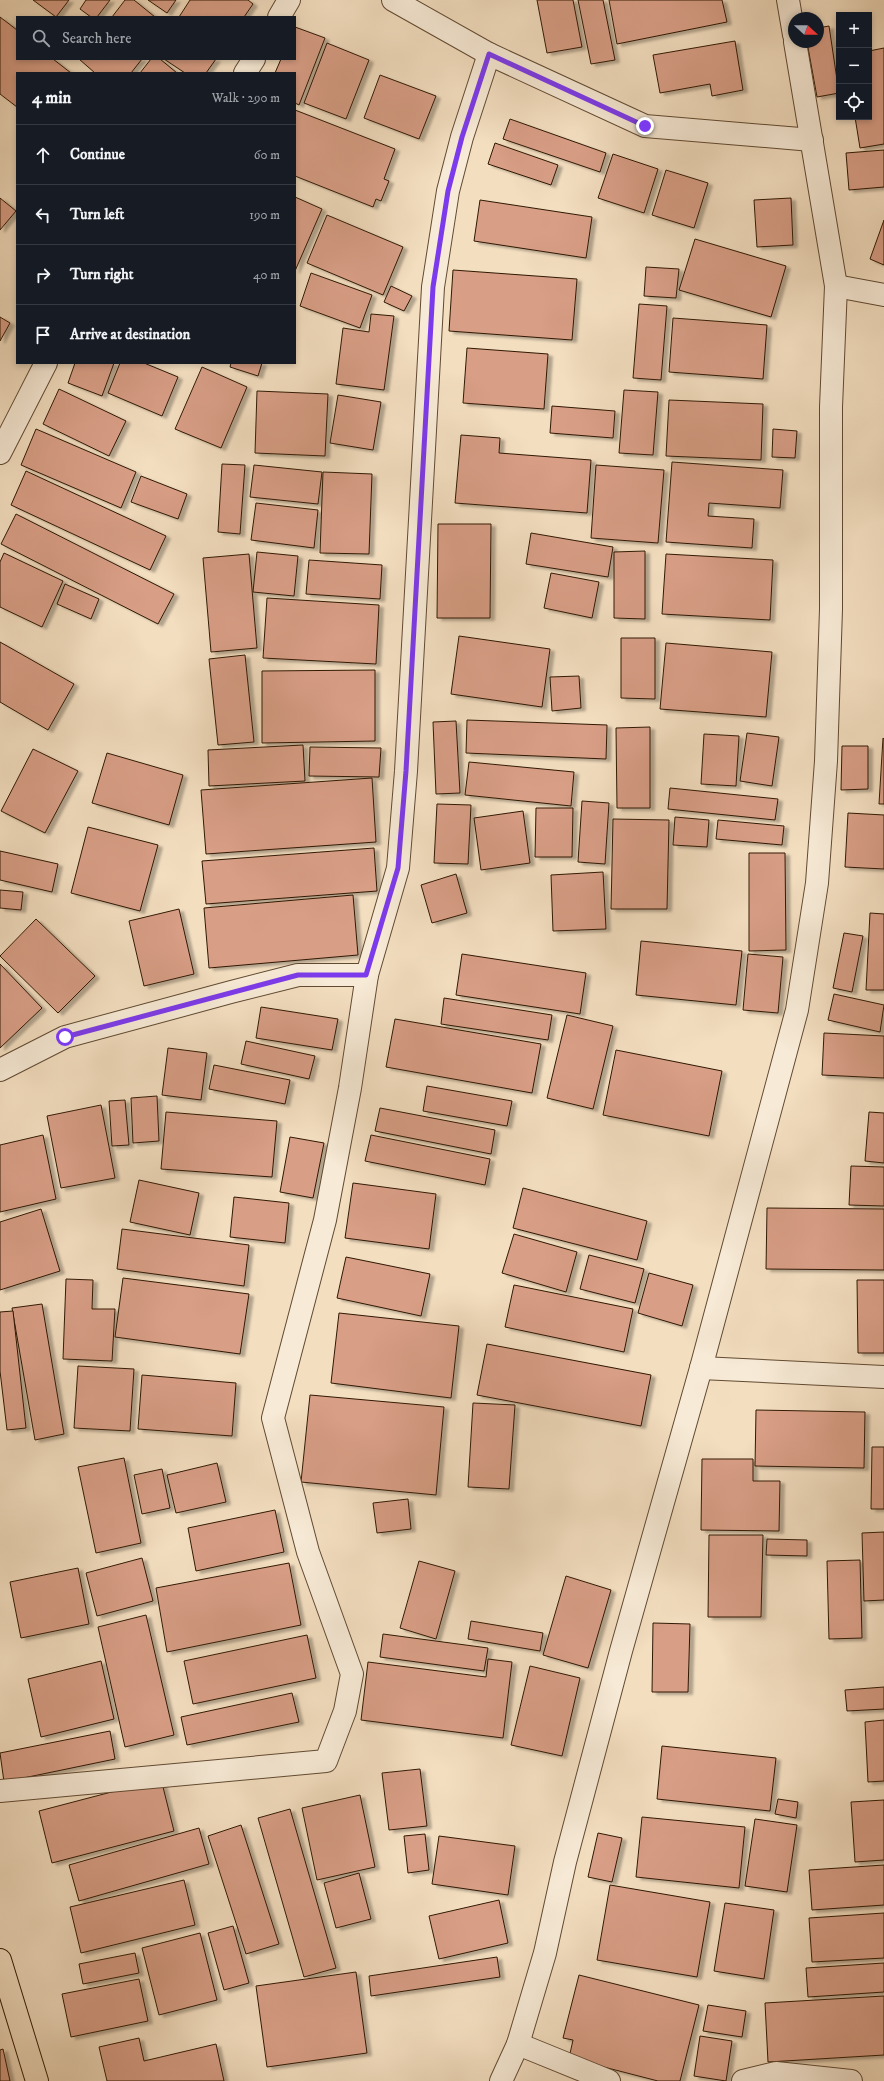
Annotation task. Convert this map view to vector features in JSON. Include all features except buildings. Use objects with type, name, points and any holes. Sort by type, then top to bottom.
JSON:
[{"type":"main road","points":[[2,1973],[38,2081]]},
{"type":"street","points":[[280,16],[289,0]]},
{"type":"street","points":[[393,0],[489,54],[645,126],[812,140]]},
{"type":"street","points":[[788,0],[790,12]]},
{"type":"street","points":[[501,2081],[518,2044],[545,1953],[565,1862],[621,1651],[701,1368],[797,1010],[817,883],[826,760],[831,617],[831,407],[836,286],[796,48]]},
{"type":"street","points":[[0,1791],[326,1761],[345,1711],[352,1674],[308,1552],[273,1418],[325,1220],[350,1088],[366,975],[398,868],[406,771],[433,287],[448,191],[462,137],[489,54]]},
{"type":"street","points":[[246,72],[253,60]]},
{"type":"street","points":[[836,286],[884,294]]},
{"type":"street","points":[[0,453],[45,364]]},
{"type":"street","points":[[0,1070],[65,1037],[231,992],[298,975],[366,975]]},
{"type":"street","points":[[701,1368],[884,1378]]},
{"type":"street","points":[[518,2044],[609,2081]]},
{"type":"street","points":[[743,2081],[776,2073],[851,2081]]},
{"type":"route","points":[[65,1037],[298,975],[366,975],[398,868],[406,771],[433,287],[448,191],[462,137],[489,54],[645,126]]}]
